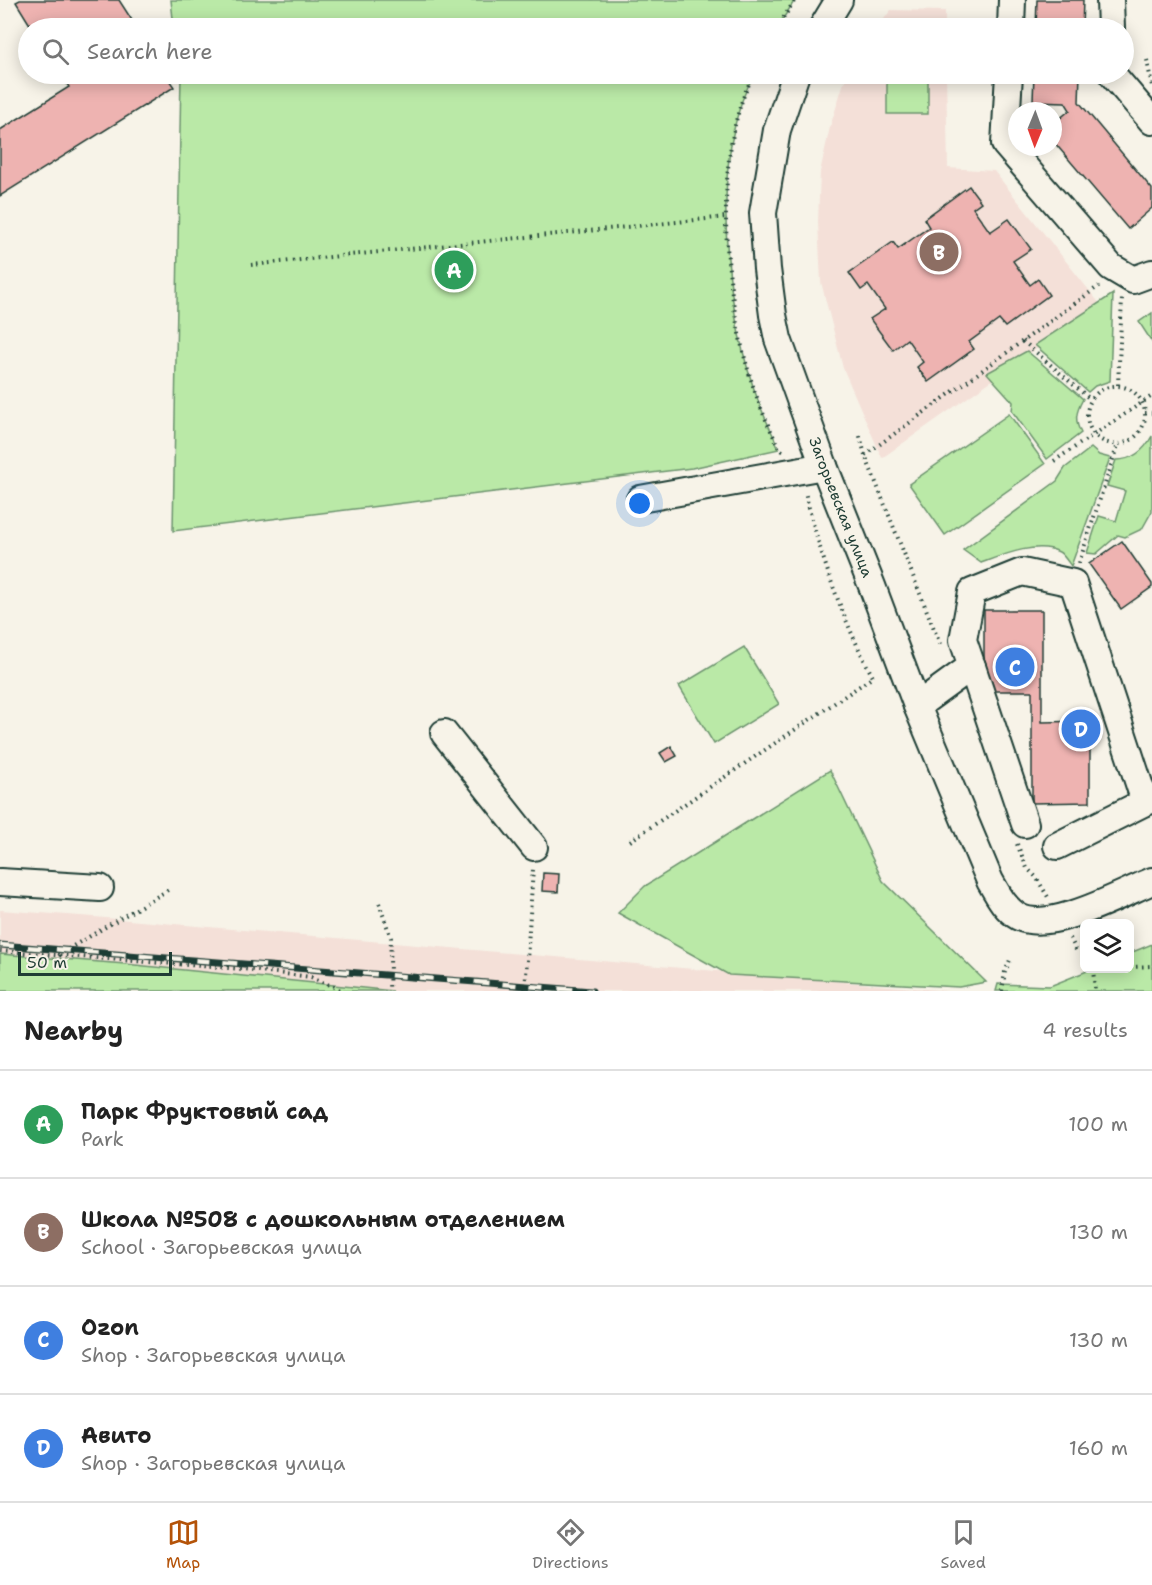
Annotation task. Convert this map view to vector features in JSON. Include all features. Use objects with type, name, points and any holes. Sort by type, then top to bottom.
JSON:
[{"type":"street","points":[[828,18],[839,0]]},
{"type":"street","points":[[1011,18],[1012,0]]},
{"type":"street","points":[[1110,0],[1111,18]]},
{"type":"street","name":"Загорьевская улица","points":[[792,84],[777,130],[763,213],[769,280],[778,339],[812,468],[876,596],[917,706],[990,881],[1002,903],[1019,917],[1035,922],[1061,919],[1152,881]]},
{"type":"street","points":[[1008,84],[1005,144],[1111,267],[1133,280],[1152,273]]},
{"type":"street","points":[[1121,84],[1152,121]]},
{"type":"street","points":[[640,499],[812,468]]},
{"type":"street","points":[[1025,824],[963,640],[972,592],[1022,572],[1073,583],[1149,801],[1057,846]]},
{"type":"street","points":[[917,706],[972,666]]},
{"type":"street","points":[[444,733],[534,848]]},
{"type":"street","points":[[0,882],[100,888]]},
{"type":"path","points":[[783,18],[795,0]]},
{"type":"path","points":[[1147,60],[1152,86]]},
{"type":"path","points":[[630,841],[873,676],[857,646],[815,536],[812,468],[779,449],[759,402],[735,310],[725,189],[740,107],[750,84]]},
{"type":"path","points":[[251,265],[726,217]]},
{"type":"path","points":[[860,436],[865,455],[1122,273]]},
{"type":"path","points":[[1118,385],[1122,273]]},
{"type":"path","points":[[1023,341],[1091,400]]},
{"type":"path","points":[[1118,385],[1131,389],[1143,402],[1146,413],[1143,428],[1132,439],[1118,444],[1104,442],[1094,435],[1087,420],[1088,406],[1095,394],[1105,387],[1118,385]]},
{"type":"path","points":[[1054,461],[1152,396]]},
{"type":"path","points":[[1146,413],[1152,413]]},
{"type":"path","points":[[1073,583],[1118,444]]},
{"type":"path","points":[[525,991],[534,848]]},
{"type":"path","points":[[58,955],[168,890]]},
{"type":"path","points":[[379,903],[391,938],[389,991]]},
{"type":"path","points":[[0,951],[242,969],[311,977],[343,991]]},
{"type":"path","points":[[1002,991],[1005,972],[1010,960]]},
{"type":"path","points":[[1134,967],[1152,966]]},
{"type":"path","points":[[1093,973],[1095,991]]},
{"type":"shaded area","points":[[891,10],[945,11],[945,18],[885,18]]},
{"type":"shaded area","points":[[843,84],[946,84],[948,168],[994,171],[1100,304],[882,458],[843,368],[821,282],[818,222],[820,172],[830,127]]},
{"type":"shaded area","points":[[0,910],[948,991],[393,991],[0,954]]},
{"type":"green space","points":[[171,0],[795,0],[783,18],[173,18]]},
{"type":"green space","points":[[181,84],[749,84],[741,103],[732,141],[727,178],[728,256],[732,296],[748,370],[759,403],[779,449],[692,468],[173,531]]},
{"type":"green space","points":[[887,84],[928,84],[928,114],[887,114]]},
{"type":"green space","points":[[1113,294],[1110,381],[1095,386],[1088,392],[1035,345]]},
{"type":"green space","points":[[1152,313],[1152,342],[1139,322]]},
{"type":"green space","points":[[1027,351],[1083,399],[1077,416],[1077,424],[1081,433],[1047,459],[1012,411],[1013,402],[987,373]]},
{"type":"green space","points":[[1009,414],[1045,464],[945,535],[909,484]]},
{"type":"green space","points":[[1152,436],[1152,511],[1142,529],[1125,537],[1118,535],[1096,554],[1087,553],[1099,516],[1116,521],[1125,491],[1107,486],[1116,460],[1137,454]]},
{"type":"green space","points":[[1091,448],[1099,455],[1110,458],[1071,566],[1061,553],[1050,549],[1019,550],[981,563],[963,550],[1057,481],[1065,468]]},
{"type":"green space","points":[[744,647],[779,704],[714,744],[679,686]]},
{"type":"green space","points":[[830,770],[883,881],[986,982],[959,987],[729,975],[618,913],[645,886]]},
{"type":"green space","points":[[1152,944],[1152,991],[996,991],[998,984],[1050,986],[1082,973],[1134,973],[1134,951]]},
{"type":"green space","points":[[0,954],[125,964],[393,991],[0,991]]},
{"type":"building","points":[[20,0],[119,0],[131,18],[26,18],[16,2]]},
{"type":"building","points":[[1037,0],[1083,0],[1082,18],[1036,18]]},
{"type":"building","points":[[67,84],[172,84],[174,87],[0,196],[0,130],[69,87]]},
{"type":"building","points":[[1034,84],[1080,84],[1079,102],[1152,189],[1152,208],[1128,229],[1062,152],[1062,117],[1070,110],[1065,102],[1033,101]]},
{"type":"building","points":[[969,186],[981,202],[973,208],[990,232],[1009,219],[1031,249],[1013,261],[1030,285],[1038,279],[1049,295],[1005,327],[999,320],[969,342],[974,349],[928,382],[917,367],[923,362],[907,339],[893,350],[870,319],[885,309],[868,285],[861,290],[849,273],[893,242],[898,249],[929,227],[924,219]]},
{"type":"building","points":[[1122,541],[1152,587],[1121,609],[1089,564]]},
{"type":"building","points":[[984,610],[1042,610],[1042,722],[1090,721],[1090,802],[1032,803],[1032,691],[984,691]]},
{"type":"building","points":[[671,746],[677,756],[666,762],[660,753]]},
{"type":"building","points":[[543,873],[559,874],[558,892],[542,891]]},
{"type":"railway","points":[[0,945],[592,991]]},
{"type":"place","name":"Школа №508 с дошкольным отделением","points":[[939,252]]},
{"type":"place","name":"Парк Фруктовый сад","points":[[454,270]]},
{"type":"place","name":"Ozon","points":[[1015,667]]},
{"type":"place","name":"Авито","points":[[1081,729]]}]
